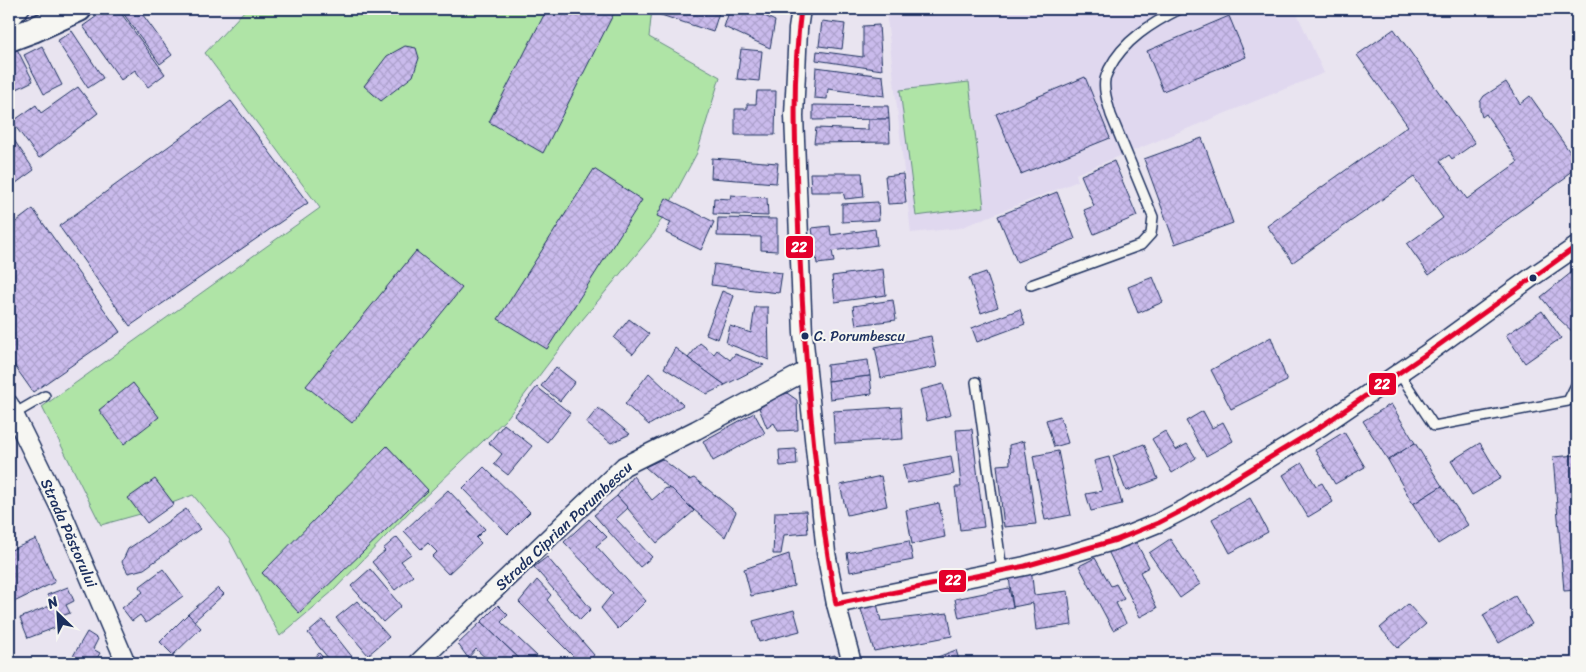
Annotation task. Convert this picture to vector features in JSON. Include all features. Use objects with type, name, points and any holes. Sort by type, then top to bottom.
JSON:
[{"type":"street","points":[[9,38],[33,30],[80,9]]},
{"type":"street","points":[[801,9],[798,29],[794,116],[803,333],[826,553],[836,604],[852,663]]},
{"type":"street","points":[[836,604],[1070,554],[1116,540],[1158,523],[1187,508],[1320,427],[1577,246]]},
{"type":"street","name":"Strada Ciprian Porumbescu","points":[[418,663],[624,466],[806,371]]},
{"type":"street","name":"Strada Păstorului","points":[[12,409],[61,510],[126,663]]},
{"type":"lane","points":[[9,27],[25,9]]},
{"type":"lane","points":[[1031,285],[1141,244],[1151,234],[1153,218],[1111,115],[1106,99],[1105,80],[1120,52],[1160,19],[1180,9]]},
{"type":"lane","points":[[1399,373],[1434,426],[1568,401],[1577,383]]},
{"type":"lane","points":[[976,382],[1002,570]]},
{"type":"lane","points":[[12,409],[45,396]]},
{"type":"shaded area","points":[[886,9],[1295,9],[1324,73],[1076,174],[1078,181],[960,228],[911,233]]},
{"type":"green space","points":[[246,9],[652,9],[649,37],[720,77],[697,153],[654,233],[573,331],[507,418],[412,509],[333,591],[280,636],[229,539],[193,495],[151,511],[101,525],[42,407],[320,208],[205,53]]},
{"type":"green space","points":[[969,82],[984,207],[916,216],[900,90]]},
{"type":"building","points":[[107,9],[118,9],[165,74],[148,87],[135,70],[121,80],[83,26]]},
{"type":"building","points":[[120,9],[144,9],[140,11],[172,55],[160,64]]},
{"type":"building","points":[[547,9],[616,9],[543,153],[489,122]]},
{"type":"building","points":[[660,9],[720,9],[713,32],[658,14]]},
{"type":"building","points":[[730,9],[751,9],[775,21],[770,48],[724,27]]},
{"type":"building","points":[[823,9],[843,9],[842,12],[822,12]]},
{"type":"building","points":[[1229,16],[1246,57],[1163,91],[1147,51]]},
{"type":"building","points":[[822,21],[845,24],[842,49],[819,46]]},
{"type":"building","points":[[879,25],[882,70],[816,60],[817,51],[863,57],[863,26]]},
{"type":"building","points":[[1394,29],[1475,143],[1452,159],[1449,155],[1440,161],[1467,199],[1518,162],[1486,114],[1482,117],[1480,110],[1480,102],[1484,96],[1506,82],[1520,104],[1530,96],[1577,162],[1577,167],[1565,176],[1566,178],[1429,275],[1407,244],[1443,218],[1414,177],[1293,262],[1267,226],[1408,126],[1357,55]]},
{"type":"building","points":[[72,31],[103,78],[88,88],[57,41]]},
{"type":"building","points":[[42,46],[62,85],[44,94],[24,55]]},
{"type":"building","points":[[405,46],[416,48],[419,58],[413,76],[381,101],[364,86],[387,56]]},
{"type":"building","points":[[17,49],[33,81],[9,93],[9,52]]},
{"type":"building","points":[[741,49],[762,51],[759,81],[737,79]]},
{"type":"building","points":[[816,67],[883,76],[885,96],[828,89],[827,99],[814,98]]},
{"type":"building","points":[[1085,77],[1110,138],[1021,174],[996,114]]},
{"type":"building","points":[[78,87],[98,113],[39,158],[12,122],[36,105],[41,113]]},
{"type":"building","points":[[757,91],[776,91],[775,135],[735,135],[735,109],[747,109],[747,104],[756,104]]},
{"type":"building","points":[[231,101],[308,203],[130,326],[59,226]]},
{"type":"building","points":[[813,105],[888,106],[889,119],[813,120]]},
{"type":"building","points":[[868,119],[889,119],[890,142],[814,143],[816,128],[868,130]]},
{"type":"building","points":[[1202,138],[1233,223],[1175,244],[1144,159]]},
{"type":"building","points":[[14,140],[34,170],[12,186],[9,182],[9,144]]},
{"type":"building","points":[[712,158],[778,163],[776,183],[711,178]]},
{"type":"building","points":[[1114,161],[1137,216],[1094,234],[1084,210],[1094,206],[1081,175]]},
{"type":"building","points":[[594,169],[642,200],[547,349],[498,319]]},
{"type":"building","points":[[810,173],[862,173],[864,197],[845,199],[843,192],[811,192]]},
{"type":"building","points":[[903,174],[906,203],[888,204],[885,176]]},
{"type":"building","points":[[1057,192],[1075,239],[1017,262],[998,216]]},
{"type":"building","points":[[731,195],[767,198],[768,216],[713,214],[714,198],[730,199]]},
{"type":"building","points":[[666,198],[714,222],[701,250],[666,233],[671,222],[657,216]]},
{"type":"building","points":[[878,202],[879,220],[842,222],[842,204]]},
{"type":"building","points":[[33,209],[120,332],[33,392],[9,358],[9,227]]},
{"type":"building","points":[[718,218],[777,219],[777,251],[761,250],[761,237],[717,236]]},
{"type":"building","points":[[830,226],[831,235],[875,229],[877,245],[832,251],[834,262],[817,264],[812,228]]},
{"type":"building","points":[[416,251],[462,288],[352,423],[306,386]]},
{"type":"building","points":[[714,264],[782,273],[779,293],[711,285]]},
{"type":"building","points":[[883,269],[886,295],[835,302],[832,276]]},
{"type":"building","points":[[986,272],[998,307],[981,313],[969,278]]},
{"type":"building","points":[[1572,272],[1577,279],[1577,336],[1557,317],[1541,297]]},
{"type":"building","points":[[1153,277],[1163,302],[1138,313],[1128,287]]},
{"type":"building","points":[[722,291],[734,296],[718,339],[706,334]]},
{"type":"building","points":[[893,300],[896,320],[856,325],[853,306]]},
{"type":"building","points":[[755,307],[768,307],[769,360],[726,343],[730,326],[751,333]]},
{"type":"building","points":[[1020,309],[1025,324],[977,342],[972,328]]},
{"type":"building","points":[[1542,311],[1561,338],[1525,363],[1506,335]]},
{"type":"building","points":[[629,319],[649,334],[633,354],[614,338]]},
{"type":"building","points":[[931,336],[937,367],[881,378],[875,347]]},
{"type":"building","points":[[1271,337],[1287,381],[1231,409],[1211,370]]},
{"type":"building","points":[[700,343],[714,354],[717,350],[730,360],[735,354],[764,365],[725,385],[688,358]]},
{"type":"building","points":[[675,348],[725,385],[707,394],[664,368]]},
{"type":"building","points":[[868,360],[870,376],[828,381],[827,365]]},
{"type":"building","points":[[556,367],[575,382],[560,401],[541,386]]},
{"type":"building","points":[[649,373],[683,405],[649,425],[625,404]]},
{"type":"building","points":[[870,376],[872,394],[830,399],[828,381]]},
{"type":"building","points":[[133,383],[159,417],[124,444],[99,410]]},
{"type":"building","points":[[943,384],[951,415],[927,421],[920,390]]},
{"type":"building","points":[[537,387],[570,413],[547,442],[514,416]]},
{"type":"building","points":[[787,393],[797,400],[798,430],[778,431],[774,423],[767,428],[759,408]]},
{"type":"building","points":[[1391,404],[1415,443],[1388,460],[1363,421]]},
{"type":"building","points":[[901,407],[903,439],[835,443],[833,411]]},
{"type":"building","points":[[598,408],[630,434],[611,443],[586,423]]},
{"type":"building","points":[[1203,411],[1212,428],[1223,422],[1233,441],[1206,456],[1186,421]]},
{"type":"building","points":[[754,413],[765,433],[713,461],[703,441]]},
{"type":"building","points":[[1060,416],[1068,443],[1054,447],[1046,420]]},
{"type":"building","points":[[504,424],[532,446],[508,475],[494,464],[502,454],[489,443]]},
{"type":"building","points":[[972,429],[984,527],[960,530],[955,487],[961,487],[956,430]]},
{"type":"building","points":[[1165,431],[1176,450],[1187,444],[1196,458],[1172,473],[1152,439]]},
{"type":"building","points":[[1344,432],[1365,467],[1335,484],[1315,450]]},
{"type":"building","points":[[1024,441],[1036,524],[1004,527],[997,465],[1010,464],[1009,445]]},
{"type":"building","points":[[1415,443],[1442,486],[1413,504],[1388,460]]},
{"type":"building","points":[[1480,443],[1501,478],[1472,495],[1451,461]]},
{"type":"building","points":[[1144,444],[1158,479],[1126,491],[1113,456]]},
{"type":"building","points":[[387,446],[428,490],[299,613],[262,573]]},
{"type":"building","points":[[796,449],[797,465],[780,466],[779,450]]},
{"type":"building","points":[[1058,451],[1071,515],[1045,520],[1033,456]]},
{"type":"building","points":[[1577,455],[1577,590],[1564,591],[1553,457]]},
{"type":"building","points":[[951,456],[954,474],[907,483],[903,465]]},
{"type":"building","points":[[1109,457],[1122,504],[1091,511],[1086,494],[1102,491],[1094,461]]},
{"type":"building","points":[[662,459],[689,480],[694,478],[736,512],[725,537],[645,467]]},
{"type":"building","points":[[1302,463],[1316,486],[1322,483],[1333,502],[1308,517],[1283,475]]},
{"type":"building","points":[[484,467],[530,512],[508,534],[463,488]]},
{"type":"building","points":[[633,476],[652,500],[666,488],[672,489],[694,511],[657,543],[617,496]]},
{"type":"building","points":[[881,476],[887,506],[847,515],[840,485]]},
{"type":"building","points":[[155,479],[174,504],[147,523],[128,498]]},
{"type":"building","points":[[1442,486],[1468,525],[1438,544],[1413,504]]},
{"type":"building","points":[[448,490],[485,529],[476,538],[481,543],[448,574],[432,557],[437,552],[428,543],[421,549],[404,531]]},
{"type":"building","points":[[617,496],[628,508],[616,519],[652,557],[640,567],[594,515]]},
{"type":"building","points":[[1250,498],[1268,532],[1230,553],[1212,519]]},
{"type":"building","points":[[939,503],[945,537],[912,544],[906,510]]},
{"type":"building","points":[[186,509],[200,529],[144,569],[128,573],[122,562],[128,549]]},
{"type":"building","points":[[806,511],[808,533],[784,535],[781,554],[773,554],[775,512]]},
{"type":"building","points":[[589,519],[607,537],[596,546],[646,601],[618,629],[601,608],[613,593],[564,542]]},
{"type":"building","points":[[1133,536],[1149,567],[1140,572],[1157,608],[1140,617],[1107,549]]},
{"type":"building","points":[[397,537],[411,554],[401,561],[413,576],[395,590],[372,562]]},
{"type":"building","points":[[36,539],[55,582],[10,604],[9,551]]},
{"type":"building","points":[[1170,539],[1200,584],[1180,598],[1149,553]]},
{"type":"building","points":[[909,541],[913,560],[850,572],[847,553]]},
{"type":"building","points":[[789,554],[794,586],[751,596],[744,569]]},
{"type":"building","points":[[547,557],[591,609],[580,620],[534,567]]},
{"type":"building","points":[[1095,558],[1111,586],[1116,584],[1124,599],[1116,603],[1126,623],[1113,630],[1079,566]]},
{"type":"building","points":[[1031,567],[1034,595],[1068,591],[1072,625],[1036,630],[1033,603],[1013,607],[1008,570]]},
{"type":"building","points":[[163,569],[183,596],[146,623],[140,615],[132,621],[122,608],[143,592],[139,587]]},
{"type":"building","points":[[370,569],[401,606],[383,622],[351,586]]},
{"type":"building","points":[[537,580],[551,595],[547,600],[594,655],[587,663],[580,663],[519,602]]},
{"type":"building","points":[[68,587],[74,601],[66,605],[70,613],[62,616],[65,624],[28,638],[20,618],[52,605],[47,595]]},
{"type":"building","points":[[218,588],[224,594],[194,621],[188,614]]},
{"type":"building","points":[[1009,588],[1013,607],[959,618],[955,599]]},
{"type":"building","points":[[1515,596],[1532,624],[1499,643],[1483,615]]},
{"type":"building","points":[[876,599],[881,621],[948,613],[952,636],[874,651],[859,603]]},
{"type":"building","points":[[357,601],[389,637],[368,655],[336,618]]},
{"type":"building","points":[[1408,604],[1426,624],[1398,648],[1380,628]]},
{"type":"building","points":[[498,605],[508,615],[501,622],[537,656],[531,663],[524,663],[481,622]]},
{"type":"building","points":[[794,610],[800,631],[759,642],[753,621]]},
{"type":"building","points":[[188,614],[201,628],[173,655],[160,642]]},
{"type":"building","points":[[323,620],[357,663],[332,663],[308,633]]},
{"type":"building","points":[[481,622],[524,663],[491,663],[476,649],[468,658],[458,644]]},
{"type":"building","points":[[87,632],[98,639],[93,649],[100,653],[94,663],[69,663]]},
{"type":"building","points":[[956,650],[960,663],[922,663]]},
{"type":"building","points":[[319,653],[328,663],[308,663]]},
{"type":"building","points":[[835,655],[837,663],[806,663]]},
{"type":"transit line","name":"22","points":[[801,9],[795,95],[801,285],[816,468],[836,604],[1025,566],[1116,540],[1158,523],[1187,508],[1320,427],[1425,355],[1577,246]]},
{"type":"place","name":"C. Porumbescu","points":[[805,336]]}]
